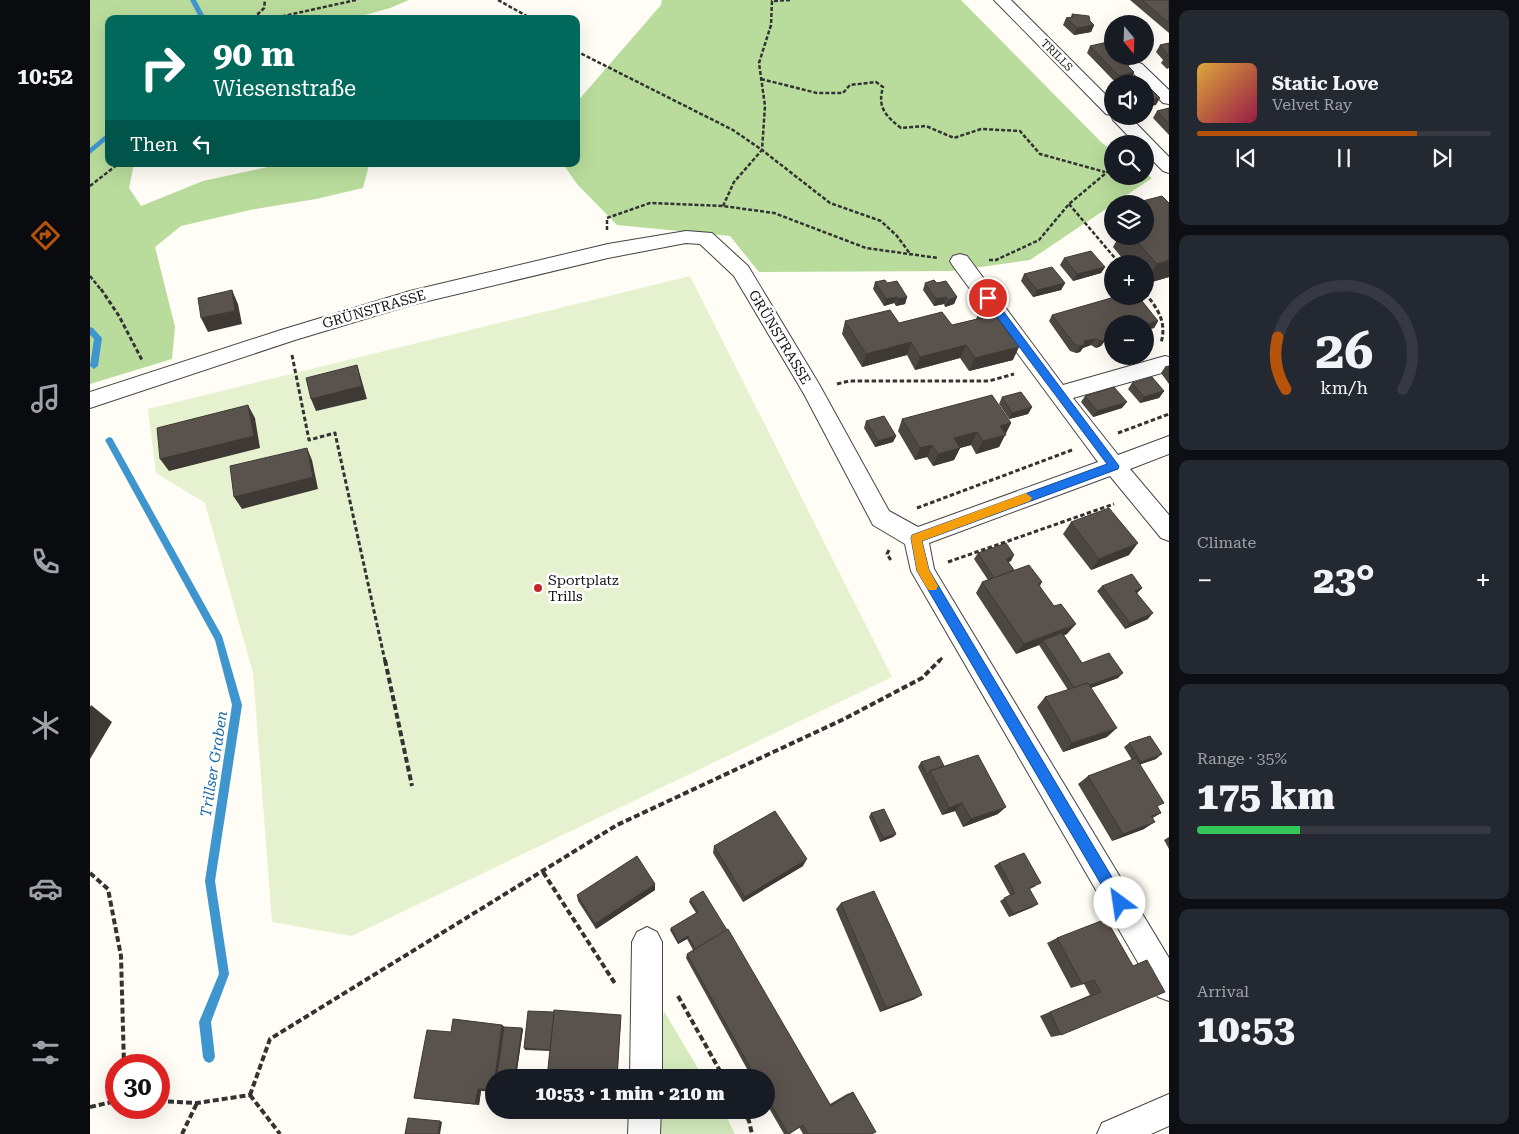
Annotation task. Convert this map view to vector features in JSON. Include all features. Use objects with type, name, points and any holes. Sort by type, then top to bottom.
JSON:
[{"type":"street","name":"TRILLS","points":[[1002,0],[1104,102]]},
{"type":"street","points":[[1136,67],[1169,99]]},
{"type":"street","points":[[1129,125],[1165,158]]},
{"type":"street","name":"GRÜNSTRASSE","points":[[90,400],[288,335],[410,298],[608,251],[686,237],[705,238],[717,247],[741,272],[812,390],[881,518],[916,538]]},
{"type":"street","points":[[960,261],[1114,466],[1169,531]]},
{"type":"street","points":[[1059,394],[1164,364]]},
{"type":"street","points":[[1169,445],[916,538],[923,571],[1169,986]]},
{"type":"street","points":[[646,1069],[647,942]]},
{"type":"street","points":[[1113,1134],[1169,1110]]},
{"type":"street","points":[[644,1134],[645,1119]]},
{"type":"path","points":[[257,15],[264,8],[265,0]]},
{"type":"path","points":[[288,15],[356,0]]},
{"type":"path","points":[[498,0],[525,15]]},
{"type":"path","points":[[723,206],[734,182],[762,150],[764,106],[759,63],[770,25],[772,1],[790,0]]},
{"type":"path","points":[[580,53],[733,130],[830,203],[881,221],[897,236],[910,255]]},
{"type":"path","points":[[761,79],[817,93],[843,93],[850,85],[876,82],[883,87],[880,98],[886,116],[901,128],[926,126],[954,138],[981,130],[1020,131],[1040,154],[1104,171]]},
{"type":"path","points":[[90,186],[114,167]]},
{"type":"path","points":[[608,251],[607,218],[650,203],[723,206],[774,213],[866,248],[960,261],[996,260],[1039,240],[1069,204],[1104,174]]},
{"type":"path","points":[[1069,204],[1112,255]]},
{"type":"path","points":[[90,276],[104,291],[128,332],[142,361],[144,382]]},
{"type":"path","points":[[1154,304],[1160,311],[1165,331],[1157,354],[1164,364]]},
{"type":"path","points":[[288,335],[309,440],[335,433],[412,786]]},
{"type":"path","points":[[812,390],[849,381],[989,381],[1039,367]]},
{"type":"path","points":[[923,571],[1138,495]]},
{"type":"path","points":[[887,554],[897,571]]},
{"type":"path","points":[[250,1095],[270,1039],[617,825],[844,719],[922,678],[945,656],[940,647]]},
{"type":"path","points":[[543,872],[622,995],[648,1004]]},
{"type":"path","points":[[90,873],[108,889],[121,956],[124,1054]]},
{"type":"path","points":[[676,993],[719,1069]]},
{"type":"path","points":[[170,1102],[197,1104],[250,1095]]},
{"type":"path","points":[[250,1095],[280,1134]]},
{"type":"path","points":[[90,1107],[105,1104]]},
{"type":"path","points":[[182,1134],[197,1104]]},
{"type":"path","points":[[748,1119],[752,1134]]},
{"type":"green space","points":[[90,0],[409,0],[365,15],[105,15],[105,167],[133,167],[129,188],[141,206],[203,181],[268,167],[368,167],[363,188],[316,199],[250,210],[181,226],[155,247],[175,327],[172,359],[90,384]]},
{"type":"green space","points":[[662,0],[961,0],[1104,144],[1104,185],[1142,185],[1127,195],[1104,195],[1104,210],[1030,260],[952,271],[759,272],[730,236],[617,225],[577,184],[565,167],[580,167],[580,98],[661,5]]},
{"type":"green space","name":"Sportplatz Trills","points":[[690,276],[892,677],[352,936],[272,922],[253,673],[205,503],[156,473],[148,409]]},
{"type":"green space","points":[[664,1011],[698,1069],[657,1069]]},
{"type":"green space","points":[[654,1119],[728,1119],[735,1134],[657,1134]]},
{"type":"building","points":[[1142,0],[1169,0],[1169,23]]},
{"type":"building","points":[[1072,14],[1089,16],[1090,21],[1094,25],[1077,28],[1066,18],[1073,17]]},
{"type":"building","points":[[1104,43],[1104,60],[1090,46]]},
{"type":"building","points":[[1169,43],[1169,56],[1160,45]]},
{"type":"building","points":[[1108,65],[1127,65],[1134,72],[1123,75],[1118,75]]},
{"type":"building","points":[[1154,92],[1160,98],[1154,99]]},
{"type":"building","points":[[1169,108],[1169,124],[1157,111]]},
{"type":"building","points":[[1162,196],[1169,203],[1169,260],[1157,264],[1154,261],[1154,255],[1149,255],[1140,245],[1154,245],[1154,198]]},
{"type":"building","points":[[1091,251],[1104,267],[1077,274],[1064,258]]},
{"type":"building","points":[[1052,267],[1065,283],[1037,290],[1024,274]]},
{"type":"building","points":[[885,280],[887,283],[897,281],[907,297],[886,299],[875,282]]},
{"type":"building","points":[[934,280],[937,283],[946,281],[957,297],[948,300],[946,297],[936,299],[925,283]]},
{"type":"building","points":[[232,290],[235,311],[201,318],[198,298]]},
{"type":"building","points":[[1104,300],[1104,305],[1145,305],[1153,315],[1104,315],[1104,340],[1095,339],[1084,341],[1084,345],[1079,346],[1074,344],[1052,315]]},
{"type":"building","points":[[890,310],[899,323],[942,312],[952,325],[995,315],[1019,347],[975,358],[966,345],[920,357],[911,342],[866,354],[845,321]]},
{"type":"building","points":[[996,310],[1015,335],[1011,336],[995,315],[981,318],[978,315]]},
{"type":"building","points":[[357,365],[362,386],[311,399],[306,378]]},
{"type":"building","points":[[1152,377],[1164,391],[1144,397],[1132,383]]},
{"type":"building","points":[[1114,387],[1127,402],[1097,411],[1085,396]]},
{"type":"building","points":[[1021,392],[1032,407],[1012,413],[1002,397]]},
{"type":"building","points":[[992,395],[1011,423],[1000,426],[1006,435],[983,441],[977,432],[954,438],[960,448],[938,454],[932,445],[920,448],[902,419]]},
{"type":"building","points":[[248,405],[254,436],[160,459],[157,428]]},
{"type":"building","points":[[884,416],[896,436],[878,441],[866,421]]},
{"type":"building","points":[[307,448],[313,477],[234,497],[230,466]]},
{"type":"building","points":[[1109,508],[1138,543],[1099,559],[1071,522]]},
{"type":"building","points":[[1006,543],[1014,555],[1006,559],[1014,570],[994,578],[978,553]]},
{"type":"building","points":[[1029,565],[1042,582],[1038,584],[1054,606],[1061,604],[1076,624],[1024,644],[982,582]]},
{"type":"building","points":[[1132,574],[1142,588],[1135,591],[1153,613],[1130,623],[1102,586]]},
{"type":"building","points":[[1062,633],[1082,663],[1109,653],[1123,673],[1090,685],[1088,683],[1074,688],[1043,640]]},
{"type":"building","points":[[1088,683],[1117,728],[1072,743],[1045,697]]},
{"type":"building","points":[[1150,736],[1162,754],[1141,762],[1129,743]]},
{"type":"building","points":[[978,755],[1006,807],[971,819],[962,803],[949,808],[930,771]]},
{"type":"building","points":[[939,756],[944,766],[930,771],[927,775],[921,762]]},
{"type":"building","points":[[1136,758],[1164,803],[1157,806],[1161,813],[1151,816],[1155,822],[1123,834],[1088,776]]},
{"type":"building","points":[[884,809],[896,834],[883,838],[871,813]]},
{"type":"building","points":[[775,811],[807,859],[745,897],[714,846]]},
{"type":"building","points":[[1024,853],[1041,883],[1029,888],[1038,904],[1013,914],[1004,898],[1015,893],[999,863]]},
{"type":"building","points":[[637,856],[655,884],[595,924],[577,895]]},
{"type":"building","points":[[703,891],[727,930],[695,949],[688,936],[678,942],[671,928],[698,912],[690,899]]},
{"type":"building","points":[[874,891],[922,995],[886,1008],[841,903]]},
{"type":"building","points":[[1106,919],[1133,966],[1147,960],[1165,992],[1061,1035],[1050,1012],[1101,992],[1094,980],[1082,984],[1057,938]]},
{"type":"building","points":[[728,929],[831,1106],[853,1092],[876,1132],[871,1134],[808,1134],[803,1125],[788,1134],[775,1111],[775,1069],[751,1069],[687,954]]},
{"type":"building","points":[[554,1010],[621,1015],[618,1069],[548,1069]]},
{"type":"building","points":[[528,1011],[554,1012],[550,1050],[524,1048]]},
{"type":"building","points":[[453,1019],[502,1025],[496,1069],[485,1069],[485,1089],[478,1089],[475,1104],[414,1098],[427,1030],[451,1032]]},
{"type":"building","points":[[504,1027],[522,1028],[516,1069],[498,1069]]},
{"type":"building","points":[[408,1118],[440,1121],[438,1134],[405,1134]]},
{"type":"waterway","name":"Trillser Graben","points":[[193,0],[201,15]]},
{"type":"waterway","name":"Trillser Graben","points":[[90,152],[105,138]]},
{"type":"waterway","name":"Trillser Graben","points":[[90,330],[98,338],[94,366]]},
{"type":"waterway","name":"Trillser Graben","points":[[109,440],[219,639],[237,705],[210,881],[224,974],[205,1022],[209,1057]]},
{"type":"slow traffic","points":[[932,586],[923,571],[916,538],[1026,498]]},
{"type":"place","name":"Sportplatz Trills","points":[[538,588]]},
{"type":"route","points":[[988,298],[1094,442],[1114,466],[916,538],[923,571],[1120,903]]}]
